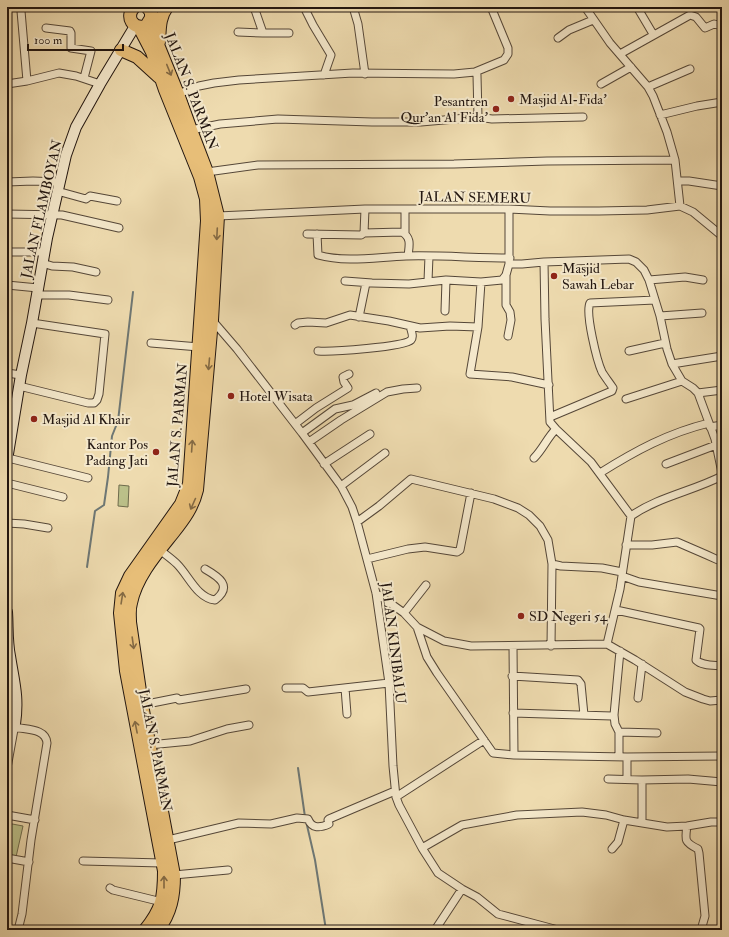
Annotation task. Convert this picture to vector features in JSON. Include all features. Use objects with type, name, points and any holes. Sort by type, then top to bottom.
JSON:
[{"type":"main road","name":"JALAN S. PARMAN","points":[[134,7],[131,10],[129,17],[132,24],[137,26],[152,52],[161,79],[200,177],[206,199],[207,221],[189,484],[181,504],[130,576],[122,594],[120,613],[126,671],[147,752]]},
{"type":"main road","name":"JALAN S. PARMAN","points":[[145,930],[157,915],[162,902],[164,888],[142,705],[130,622],[131,603],[140,580],[192,507],[195,497],[205,410],[218,216],[208,172],[154,35],[150,21],[151,15],[148,7]]},
{"type":"main road","points":[[159,46],[160,24],[163,13],[168,7]]},
{"type":"main road","points":[[137,26],[146,26],[150,21]]},
{"type":"main road","points":[[121,50],[137,57],[161,79]]},
{"type":"main road","points":[[147,752],[168,840],[174,875],[172,901],[164,922],[158,930]]},
{"type":"street","points":[[254,7],[263,33]]},
{"type":"street","points":[[304,7],[331,55],[324,75]]},
{"type":"street","points":[[353,7],[358,24],[365,74]]},
{"type":"street","points":[[178,94],[199,86],[214,83],[324,75],[454,74],[475,72],[504,60],[508,54],[508,48],[491,7]]},
{"type":"street","points":[[586,7],[593,20],[610,43],[648,87],[667,132],[675,160],[680,206],[693,212],[722,236]]},
{"type":"street","points":[[638,7],[653,34]]},
{"type":"street","points":[[21,11],[27,81]]},
{"type":"street","points":[[620,54],[653,34],[690,15],[695,16],[705,28],[713,24],[718,25],[722,23]]},
{"type":"street","points":[[558,38],[570,30],[593,20]]},
{"type":"street","name":"JALAN FLAMBOYAN","points":[[7,459],[44,252],[58,187],[72,135],[100,84],[137,26]]},
{"type":"street","points":[[46,28],[70,31],[71,48],[91,51],[84,78]]},
{"type":"street","points":[[238,32],[289,33]]},
{"type":"street","points":[[601,84],[631,67]]},
{"type":"street","points":[[648,87],[690,69]]},
{"type":"street","points":[[475,72],[477,75],[478,117]]},
{"type":"street","points":[[7,84],[27,81],[59,73],[84,78],[100,84]]},
{"type":"street","points":[[660,115],[697,106],[722,102]]},
{"type":"street","points":[[191,130],[220,124],[278,119],[421,122],[478,117],[492,119],[582,117]]},
{"type":"street","points":[[208,172],[258,165],[454,164],[547,160],[675,160]]},
{"type":"street","points":[[7,182],[33,181],[58,187],[86,199],[90,196],[116,201]]},
{"type":"street","points":[[678,181],[689,181],[722,186]]},
{"type":"street","name":"JALAN SEMERU","points":[[218,216],[365,209],[606,211],[647,210],[680,206]]},
{"type":"street","points":[[364,233],[365,209]]},
{"type":"street","points":[[405,209],[405,234],[409,240],[408,256]]},
{"type":"street","points":[[508,336],[511,320],[510,312],[506,305],[506,275],[510,261],[509,209]]},
{"type":"street","points":[[7,214],[52,214],[75,217],[119,228]]},
{"type":"street","points":[[307,234],[361,235],[364,233],[402,232],[405,234]]},
{"type":"street","points":[[317,234],[318,255],[326,257],[368,259],[429,256],[510,261],[522,264],[630,259],[636,262],[644,270],[649,280],[672,364],[682,381],[698,393],[718,447],[722,473]]},
{"type":"street","points":[[7,252],[44,252]]},
{"type":"street","points":[[428,281],[429,256]]},
{"type":"street","points":[[544,262],[550,422],[591,462],[631,516],[616,610],[607,644]]},
{"type":"street","points":[[42,263],[52,266],[73,267],[96,272]]},
{"type":"street","points":[[345,281],[409,284],[446,280],[481,282],[502,280],[506,275]]},
{"type":"street","points":[[649,280],[685,277],[703,280]]},
{"type":"street","points":[[445,310],[446,280]]},
{"type":"street","points":[[481,282],[478,327],[470,374],[512,377],[549,385]]},
{"type":"street","points":[[359,317],[366,283]]},
{"type":"street","points":[[7,285],[37,291],[108,300]]},
{"type":"street","points":[[550,417],[612,391],[612,388],[602,372],[595,346],[590,318],[590,303],[655,300]]},
{"type":"street","points":[[660,316],[702,313]]},
{"type":"street","points":[[296,325],[298,323],[326,323],[350,315],[389,321],[420,328],[450,326],[478,327]]},
{"type":"street","name":"JALAN KINIBALU","points":[[212,320],[237,349],[341,486],[357,522],[376,593],[389,683],[395,794],[399,805],[422,848],[438,874],[478,897],[498,914],[558,930]]},
{"type":"street","points":[[19,386],[88,403],[94,403],[99,394],[105,334],[32,324]]},
{"type":"street","points":[[318,351],[331,352],[390,346],[409,342],[412,339],[410,326]]},
{"type":"street","points":[[151,343],[199,347]]},
{"type":"street","points":[[629,351],[666,343]]},
{"type":"street","points":[[672,364],[722,356]]},
{"type":"street","points":[[7,373],[21,375]]},
{"type":"street","points":[[295,424],[316,408],[348,388],[343,377],[349,374]]},
{"type":"street","points":[[626,399],[682,381]]},
{"type":"street","points":[[309,442],[382,394],[403,389],[418,388]]},
{"type":"street","points":[[698,393],[722,390]]},
{"type":"street","points":[[302,433],[334,409],[353,405],[379,391],[394,391]]},
{"type":"street","points":[[600,473],[642,448],[687,429],[710,425],[722,425]]},
{"type":"street","points":[[534,458],[540,452],[549,436],[556,429]]},
{"type":"street","points":[[324,464],[370,434]]},
{"type":"street","points":[[666,464],[718,447]]},
{"type":"street","points":[[341,486],[385,453]]},
{"type":"street","points":[[7,459],[88,478]]},
{"type":"street","points":[[631,516],[662,500],[709,483],[722,476]]},
{"type":"street","points":[[357,522],[379,506],[411,478],[494,498],[518,508],[529,515],[540,526],[548,540],[552,564],[551,646]]},
{"type":"street","points":[[7,483],[63,497]]},
{"type":"street","points":[[367,559],[425,547],[457,552],[460,550],[471,493]]},
{"type":"street","points":[[7,523],[48,528]]},
{"type":"street","points":[[626,545],[652,545],[677,542],[718,560],[722,560]]},
{"type":"street","points":[[160,550],[178,566],[196,589],[208,599],[215,600],[219,597],[224,585],[218,578],[205,569]]},
{"type":"street","points":[[552,564],[561,566],[602,568],[622,574],[639,582],[722,596]]},
{"type":"street","points":[[404,613],[426,585]]},
{"type":"street","points":[[376,593],[404,613],[417,627],[444,641],[471,646],[607,644],[642,664],[685,692],[710,701],[722,700]]},
{"type":"street","points":[[616,610],[699,628],[696,660],[698,663],[722,666]]},
{"type":"street","points":[[7,613],[8,656],[17,691],[17,707],[12,725],[7,768]]},
{"type":"street","points":[[417,627],[427,657],[493,753],[514,755],[627,757],[722,756]]},
{"type":"street","points":[[512,646],[514,755]]},
{"type":"street","points":[[619,756],[619,732],[615,724],[614,715],[620,651]]},
{"type":"street","points":[[638,698],[642,664]]},
{"type":"street","points":[[512,676],[578,680],[581,684],[584,715]]},
{"type":"street","points":[[286,688],[303,688],[308,692],[389,683]]},
{"type":"street","points":[[345,688],[347,714]]},
{"type":"street","points":[[142,705],[177,698],[179,700],[246,689]]},
{"type":"street","points":[[513,713],[614,715]]},
{"type":"street","points":[[12,725],[40,732],[45,735],[47,740],[22,914],[18,930]]},
{"type":"street","points":[[147,752],[190,741],[227,729],[249,725]]},
{"type":"street","points":[[619,732],[657,733]]},
{"type":"street","points":[[168,840],[239,823],[271,824],[298,818],[306,819],[310,824],[316,827],[327,825],[329,819],[395,794],[484,740]]},
{"type":"street","points":[[627,757],[627,779]]},
{"type":"street","points":[[608,779],[688,779],[722,782]]},
{"type":"street","points":[[642,780],[642,822]]},
{"type":"street","points":[[422,848],[462,825],[516,815],[582,812],[606,814],[624,820],[667,827],[722,822]]},
{"type":"street","points":[[7,815],[35,820]]},
{"type":"street","points":[[612,849],[618,842],[624,820]]},
{"type":"street","points":[[687,826],[686,839],[688,843],[698,849],[699,853],[705,916],[701,930]]},
{"type":"street","points":[[7,858],[29,862]]},
{"type":"street","points":[[83,861],[162,863]]},
{"type":"street","points":[[174,875],[228,870]]},
{"type":"street","points":[[110,888],[162,902]]},
{"type":"street","points":[[435,930],[462,889]]},
{"type":"green space","points":[[119,485],[129,486],[128,507],[118,506]]},
{"type":"green space","points":[[7,823],[23,826],[16,857],[7,855]]},
{"type":"waterway","points":[[87,567],[95,511],[104,505],[112,436],[118,421],[133,292]]},
{"type":"waterway","points":[[298,768],[305,817]]},
{"type":"waterway","points":[[306,821],[315,860],[326,930]]},
{"type":"place","name":"Masjid Al-Fida'","points":[[511,99]]},
{"type":"place","name":"Pesantren Qur’an Al Fida’","points":[[496,109]]},
{"type":"place","name":"Masjid Sawah Lebar","points":[[554,276]]},
{"type":"place","name":"Hotel Wisata","points":[[231,396]]},
{"type":"place","name":"Masjid Al Khair","points":[[34,419]]},
{"type":"place","name":"Kantor Pos Padang Jati","points":[[156,452]]},
{"type":"place","name":"SD Negeri 54","points":[[521,616]]}]
